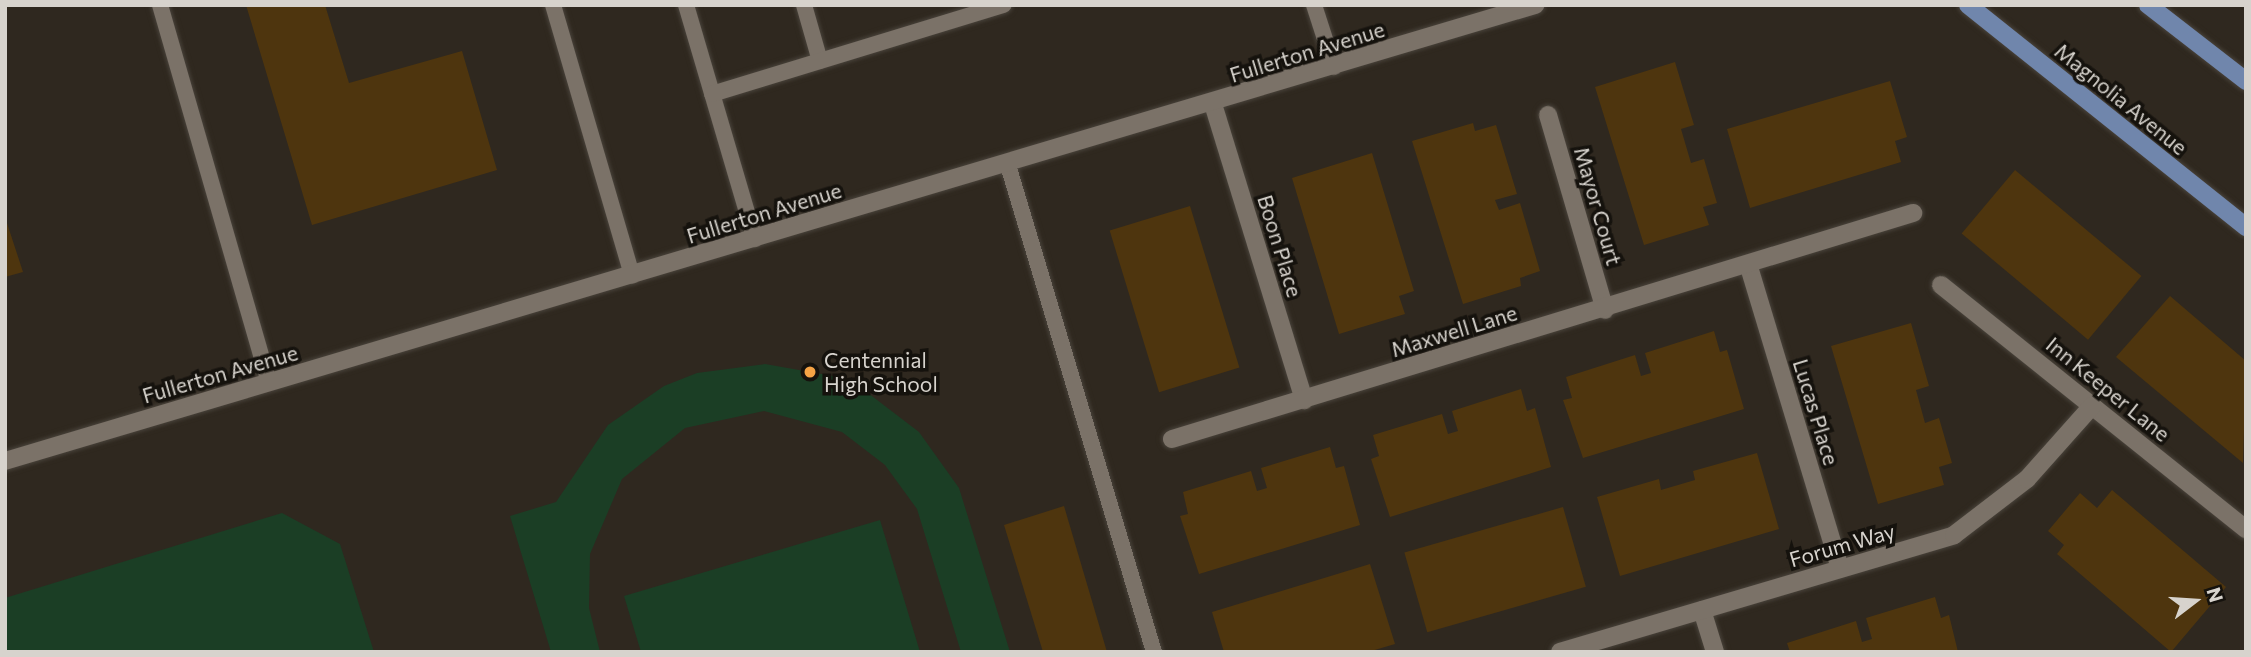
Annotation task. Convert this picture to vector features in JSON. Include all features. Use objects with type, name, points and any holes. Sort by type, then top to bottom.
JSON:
[{"type":"main road","name":"Magnolia Avenue","points":[[1968,5],[2246,228]]},
{"type":"main road","points":[[2148,5],[2246,81]]},
{"type":"street","name":"Fullerton Avenue","points":[[5,461],[1213,104],[1535,5]]},
{"type":"street","name":"Boon Place","points":[[1213,104],[1304,400]]},
{"type":"street","name":"Mayor Court","points":[[1548,115],[1605,310]]},
{"type":"street","points":[[1749,267],[1913,213]]},
{"type":"street","name":"Maxwell Lane","points":[[1172,439],[1749,267]]},
{"type":"street","name":"Lucas Place","points":[[1749,267],[1840,569]]},
{"type":"street","name":"Inn Keeper Lane","points":[[1941,285],[2246,529]]},
{"type":"street","name":"Forum Way","points":[[1560,652],[1954,535],[1984,516],[2027,479],[2092,406]]},
{"type":"street","points":[[1702,610],[1715,652]]},
{"type":"lane","points":[[160,5],[269,383]]},
{"type":"lane","points":[[553,5],[632,276]]},
{"type":"lane","points":[[686,5],[755,239]]},
{"type":"lane","points":[[804,5],[820,61]]},
{"type":"lane","points":[[712,94],[1004,5]]},
{"type":"lane","points":[[1314,5],[1334,67]]},
{"type":"lane","points":[[1008,165],[1154,652]]},
{"type":"green space","points":[[765,364],[833,376],[864,390],[919,432],[959,488],[1010,652],[961,652],[917,509],[885,465],[842,432],[764,411],[685,428],[622,479],[590,554],[589,608],[600,652],[551,652],[510,516],[556,502],[608,425],[664,386],[697,373]]},
{"type":"green space","points":[[282,513],[340,544],[374,652],[5,652],[5,598]]},
{"type":"green space","points":[[880,520],[920,652],[641,652],[624,596]]},
{"type":"building","points":[[246,5],[325,5],[349,83],[462,51],[497,170],[312,225]]},
{"type":"building","points":[[1675,62],[1694,125],[1681,129],[1691,163],[1704,159],[1717,203],[1703,207],[1709,225],[1644,245],[1595,87]]},
{"type":"building","points":[[1890,81],[1907,137],[1895,141],[1901,162],[1750,208],[1727,129]]},
{"type":"building","points":[[1473,123],[1475,131],[1496,125],[1517,194],[1495,200],[1499,210],[1520,203],[1540,271],[1520,278],[1521,286],[1463,304],[1412,141]]},
{"type":"building","points":[[1372,153],[1414,291],[1399,296],[1405,314],[1339,334],[1292,178]]},
{"type":"building","points":[[2015,170],[2141,276],[2088,340],[1962,234]]},
{"type":"building","points":[[1190,206],[1239,368],[1159,392],[1110,231]]},
{"type":"building","points":[[5,217],[23,272],[5,277]]},
{"type":"building","points":[[2170,296],[2246,361],[2243,463],[2116,357]]},
{"type":"building","points":[[1911,323],[1929,386],[1916,390],[1925,423],[1939,418],[1952,463],[1939,467],[1944,485],[1878,504],[1831,346]]},
{"type":"building","points":[[1714,331],[1720,352],[1727,350],[1744,409],[1583,458],[1563,400],[1572,398],[1566,377],[1635,355],[1641,376],[1651,373],[1645,353]]},
{"type":"building","points":[[1521,389],[1527,411],[1535,408],[1551,467],[1390,517],[1371,459],[1379,456],[1373,435],[1442,414],[1448,434],[1458,431],[1452,411]]},
{"type":"building","points":[[1330,447],[1336,468],[1344,466],[1360,525],[1199,574],[1180,516],[1188,514],[1183,492],[1251,471],[1257,491],[1267,488],[1261,468]]},
{"type":"building","points":[[1757,453],[1779,529],[1620,576],[1597,497],[1659,479],[1661,490],[1695,480],[1693,471]]},
{"type":"building","points":[[2112,490],[2226,587],[2171,652],[2057,554],[2064,545],[2048,531],[2080,493],[2097,508]]},
{"type":"building","points":[[1064,506],[1107,652],[1043,652],[1004,525]]},
{"type":"building","points":[[1563,507],[1586,587],[1427,632],[1404,552]]},
{"type":"building","points":[[1370,564],[1395,644],[1368,652],[1224,652],[1212,612]]},
{"type":"building","points":[[1935,597],[1941,618],[1949,615],[1958,652],[1790,652],[1787,643],[1856,621],[1862,642],[1872,639],[1866,618]]},
{"type":"place","name":"Centennial High School","points":[[810,372]]}]
